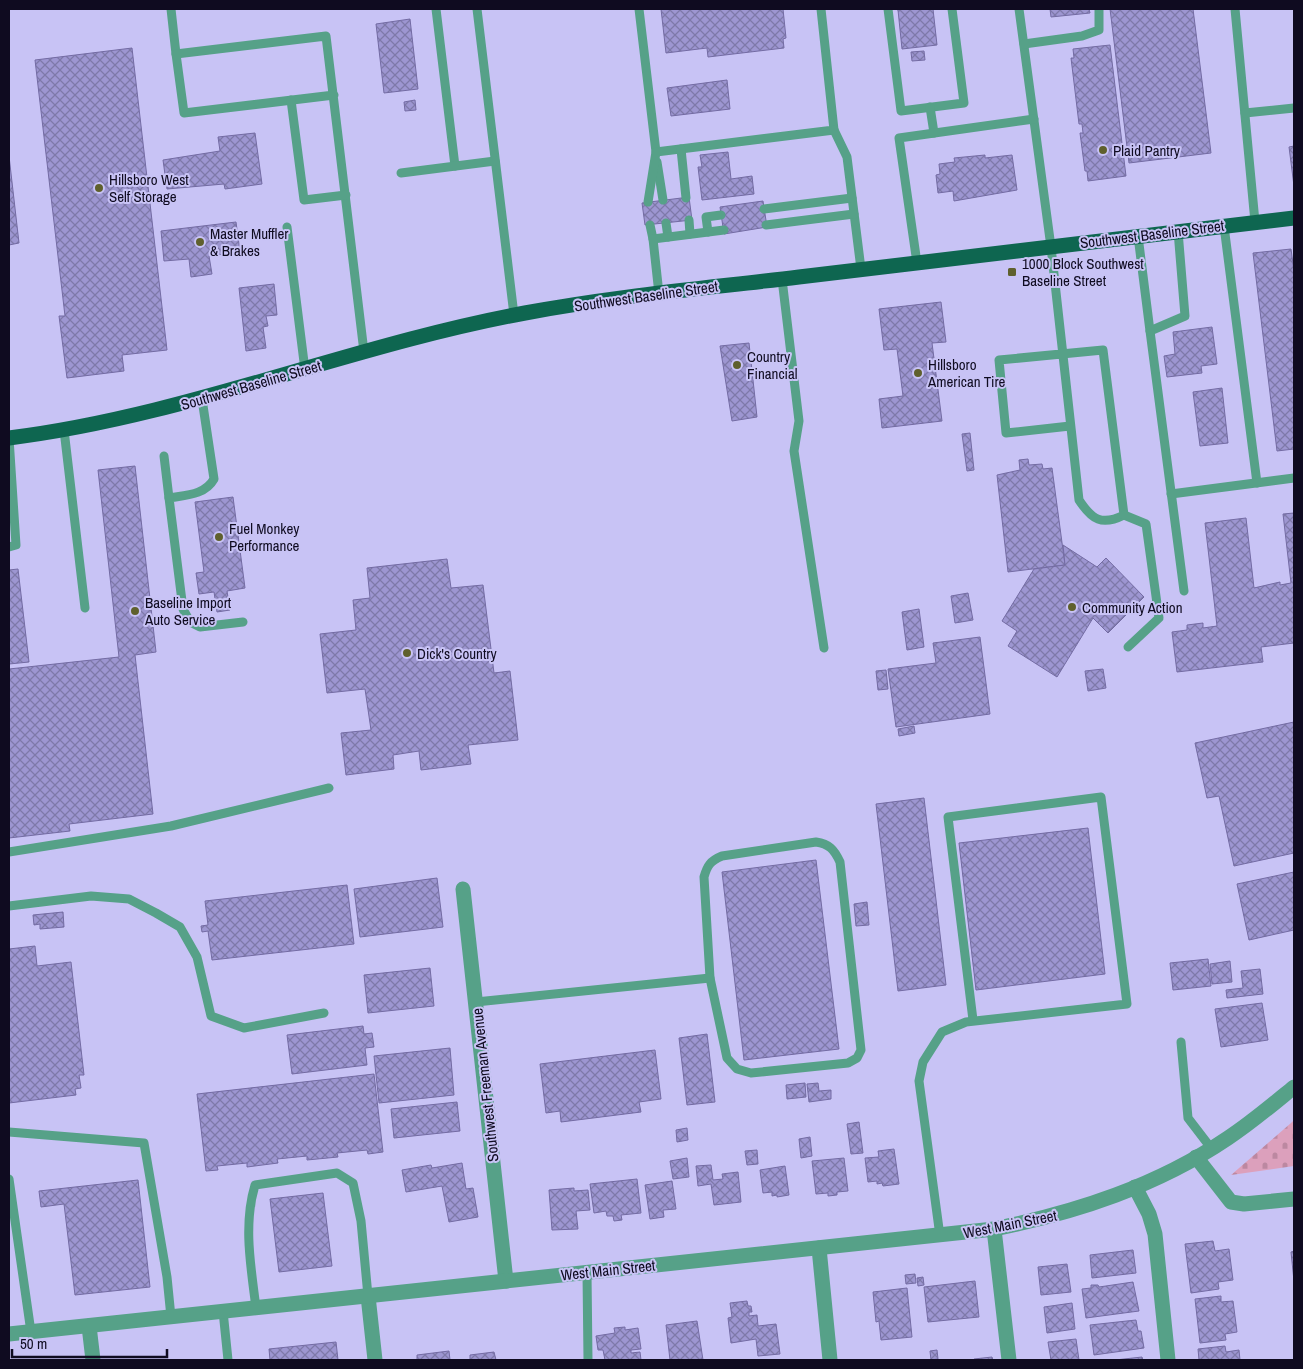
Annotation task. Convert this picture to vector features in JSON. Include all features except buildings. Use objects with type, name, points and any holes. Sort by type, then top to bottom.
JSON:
[{"type":"highway","name":"Southwest Baseline Street","points":[[9,438],[64,430],[202,399],[364,352],[514,315],[659,294],[1294,218]]},
{"type":"street","name":"Southwest Freeman Avenue","points":[[463,889],[506,1281]]},
{"type":"street","name":"West Main Street","points":[[9,1334],[994,1229],[1053,1216],[1135,1187],[1196,1157],[1227,1139],[1294,1087]]},
{"type":"street","points":[[1196,1157],[1231,1202],[1244,1204],[1294,1199]]},
{"type":"street","points":[[1135,1187],[1149,1214],[1155,1234],[1168,1360]]},
{"type":"street","points":[[994,1229],[1008,1360]]},
{"type":"street","points":[[819,1248],[830,1360]]},
{"type":"street","points":[[368,1296],[375,1360]]},
{"type":"street","points":[[89,1326],[93,1360]]},
{"type":"lane","points":[[171,9],[184,113],[334,95]]},
{"type":"lane","points":[[436,9],[455,166]]},
{"type":"lane","points":[[477,9],[514,315]]},
{"type":"lane","points":[[639,9],[663,200]]},
{"type":"lane","points":[[821,9],[834,130],[847,157],[861,269]]},
{"type":"lane","points":[[888,9],[901,110],[964,103],[952,9]]},
{"type":"lane","points":[[1019,9],[1052,247],[1079,500],[1093,518],[1101,521],[1112,521],[1124,515],[1146,524],[1159,618],[1128,647]]},
{"type":"lane","points":[[1024,44],[1082,36],[1099,30],[1099,9]]},
{"type":"lane","points":[[1234,9],[1255,222]]},
{"type":"lane","points":[[176,54],[326,36],[364,352]]},
{"type":"lane","points":[[291,100],[304,200],[346,195]]},
{"type":"lane","points":[[930,107],[934,133]]},
{"type":"lane","points":[[1245,113],[1294,108]]},
{"type":"lane","points":[[917,263],[899,138],[1034,119]]},
{"type":"lane","points":[[656,152],[834,130]]},
{"type":"lane","points":[[681,149],[686,198]]},
{"type":"lane","points":[[648,202],[656,152]]},
{"type":"lane","points":[[401,173],[495,161]]},
{"type":"lane","points":[[764,209],[852,198]]},
{"type":"lane","points":[[766,225],[854,214]]},
{"type":"lane","points":[[708,232],[706,217],[721,215]]},
{"type":"lane","points":[[689,220],[690,234]]},
{"type":"lane","points":[[666,223],[668,238]]},
{"type":"lane","points":[[650,225],[659,294]]},
{"type":"lane","points":[[1224,226],[1258,483]]},
{"type":"lane","points":[[287,227],[305,370]]},
{"type":"lane","points":[[653,239],[724,230]]},
{"type":"lane","points":[[1150,331],[1185,316],[1178,232]]},
{"type":"lane","points":[[1138,236],[1184,592]]},
{"type":"lane","points":[[782,279],[799,421],[794,452],[824,648]]},
{"type":"lane","points":[[1070,426],[1006,433],[999,360],[1103,350],[1124,515]]},
{"type":"lane","points":[[169,498],[209,488],[214,479],[202,399]]},
{"type":"lane","points":[[64,430],[85,608]]},
{"type":"lane","points":[[9,438],[16,545],[9,547]]},
{"type":"lane","points":[[164,456],[183,609],[190,622],[200,627],[243,622]]},
{"type":"lane","points":[[1172,494],[1294,478]]},
{"type":"lane","points":[[9,852],[171,826],[329,788]]},
{"type":"lane","points":[[940,1236],[919,1081],[923,1062],[942,1032],[973,1020],[1127,1004],[1101,796],[948,817],[973,1020]]},
{"type":"lane","points":[[816,842],[826,844],[835,851],[840,862],[860,1040],[860,1050],[857,1058],[848,1063],[751,1073],[737,1069],[728,1058],[710,978],[704,877],[706,867],[713,860],[722,856],[816,842]]},
{"type":"lane","points":[[9,906],[90,896],[129,899],[180,927],[197,957],[211,1016],[244,1028],[324,1013]]},
{"type":"lane","points":[[476,1002],[710,978]]},
{"type":"lane","points":[[1181,1042],[1188,1118],[1210,1148]]},
{"type":"lane","points":[[9,1132],[144,1143],[167,1277],[171,1317]]},
{"type":"lane","points":[[256,1308],[248,1242],[250,1200],[255,1185],[337,1174],[353,1183],[361,1220],[368,1296]]},
{"type":"lane","points":[[9,1179],[31,1332]]},
{"type":"lane","points":[[587,1273],[588,1360]]},
{"type":"lane","points":[[223,1312],[228,1360]]},
{"type":"green space","points":[[1294,1120],[1294,1166],[1231,1175],[1291,1123]]},
{"type":"place","name":"Plaid Pantry","points":[[1103,150]]},
{"type":"place","name":"Hillsboro West Self Storage","points":[[99,188]]},
{"type":"place","name":"Master Muffler & Brakes","points":[[200,242]]},
{"type":"place","name":"1000 Block Southwest Baseline Street","points":[[1012,272]]},
{"type":"place","name":"Country Financial","points":[[737,365]]},
{"type":"place","name":"Hillsboro American Tire","points":[[918,373]]},
{"type":"place","name":"Fuel Monkey Performance","points":[[219,537]]},
{"type":"place","name":"Community Action","points":[[1072,607]]},
{"type":"place","name":"Baseline Import Auto Service","points":[[135,611]]},
{"type":"place","name":"Dick's Country","points":[[407,653]]}]
